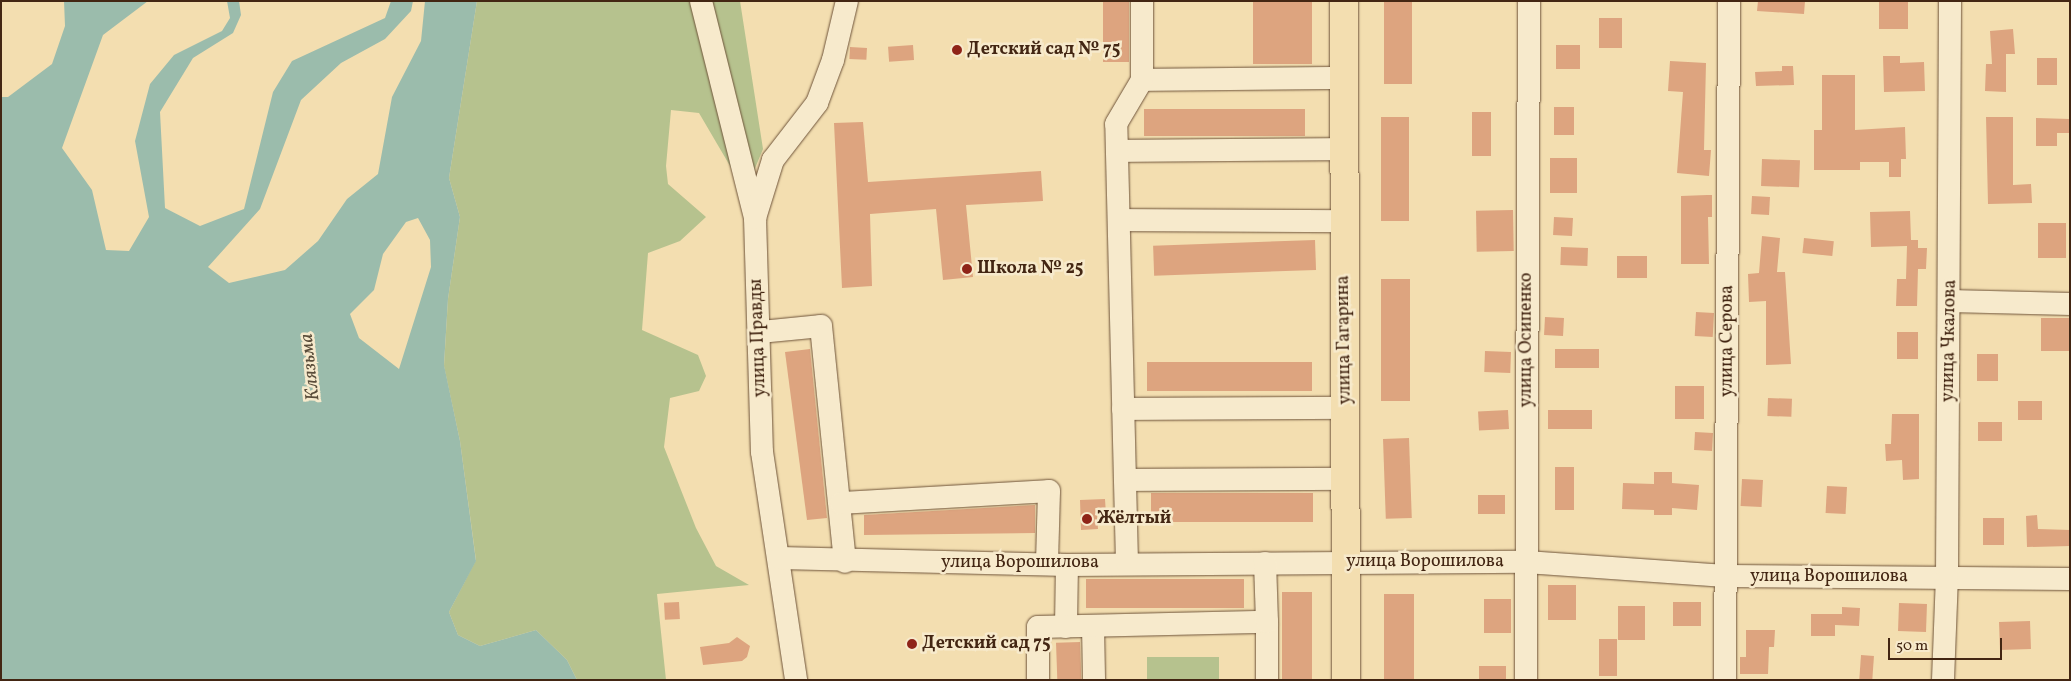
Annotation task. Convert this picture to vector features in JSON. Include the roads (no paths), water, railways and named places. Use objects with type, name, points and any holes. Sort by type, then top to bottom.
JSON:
[{"type":"main road","name":"улица Гагарина","points":[[1344,1],[1343,221],[1347,408],[1346,680]]},
{"type":"street","name":"улица Правды","points":[[701,1],[755,218],[760,332],[762,452],[780,558],[782,629],[796,680]]},
{"type":"street","points":[[755,218],[773,160],[817,103],[833,60],[847,1]]},
{"type":"street","points":[[1127,563],[1116,124],[1142,80],[1142,1]]},
{"type":"street","name":"улица Осипенко","points":[[1526,680],[1529,1]]},
{"type":"street","name":"улица Серова","points":[[1725,680],[1729,1]]},
{"type":"street","name":"улица Чкалова","points":[[1943,680],[1948,577],[1950,1]]},
{"type":"street","points":[[1142,80],[1344,78]]},
{"type":"street","points":[[1118,151],[1343,149]]},
{"type":"street","points":[[1119,220],[1343,221]]},
{"type":"street","points":[[1950,301],[2070,304]]},
{"type":"street","points":[[760,332],[821,326],[841,503],[845,562]]},
{"type":"street","points":[[1123,409],[1347,408]]},
{"type":"street","points":[[1125,480],[1346,479]]},
{"type":"street","points":[[841,503],[1049,491],[1066,627]]},
{"type":"street","name":"улица Ворошилова","points":[[780,558],[845,562],[1057,564],[1526,562],[1726,576],[2070,579]]},
{"type":"street","points":[[1265,563],[1267,680]]},
{"type":"street","points":[[1038,680],[1038,627],[1267,622]]},
{"type":"street","points":[[1093,626],[1094,680]]},
{"type":"water","name":"Клязьма","points":[[64,1],[148,1],[103,35],[62,148],[92,190],[106,250],[129,251],[149,217],[135,141],[150,84],[174,55],[222,31],[230,18],[227,1],[239,1],[241,15],[233,33],[193,58],[160,112],[165,208],[200,226],[244,209],[273,92],[292,61],[385,18],[391,1],[413,1],[411,11],[385,39],[341,63],[301,100],[260,209],[208,267],[229,283],[285,270],[318,241],[347,199],[378,174],[392,97],[421,41],[425,1],[477,1],[449,178],[460,217],[448,299],[444,365],[460,441],[476,561],[449,612],[458,635],[480,646],[536,630],[567,660],[577,680],[1,680],[1,97],[8,97],[52,64],[65,26]],"holes":[[[418,218],[430,240],[431,267],[399,369],[359,338],[350,314],[374,290],[383,254],[406,222]]]},
{"type":"place","name":"Детский сад № 75","points":[[957,50]]},
{"type":"place","name":"Школа № 25","points":[[967,269]]},
{"type":"place","name":"Жёлтый","points":[[1087,519]]},
{"type":"place","name":"Детский сад 75","points":[[912,644]]}]
